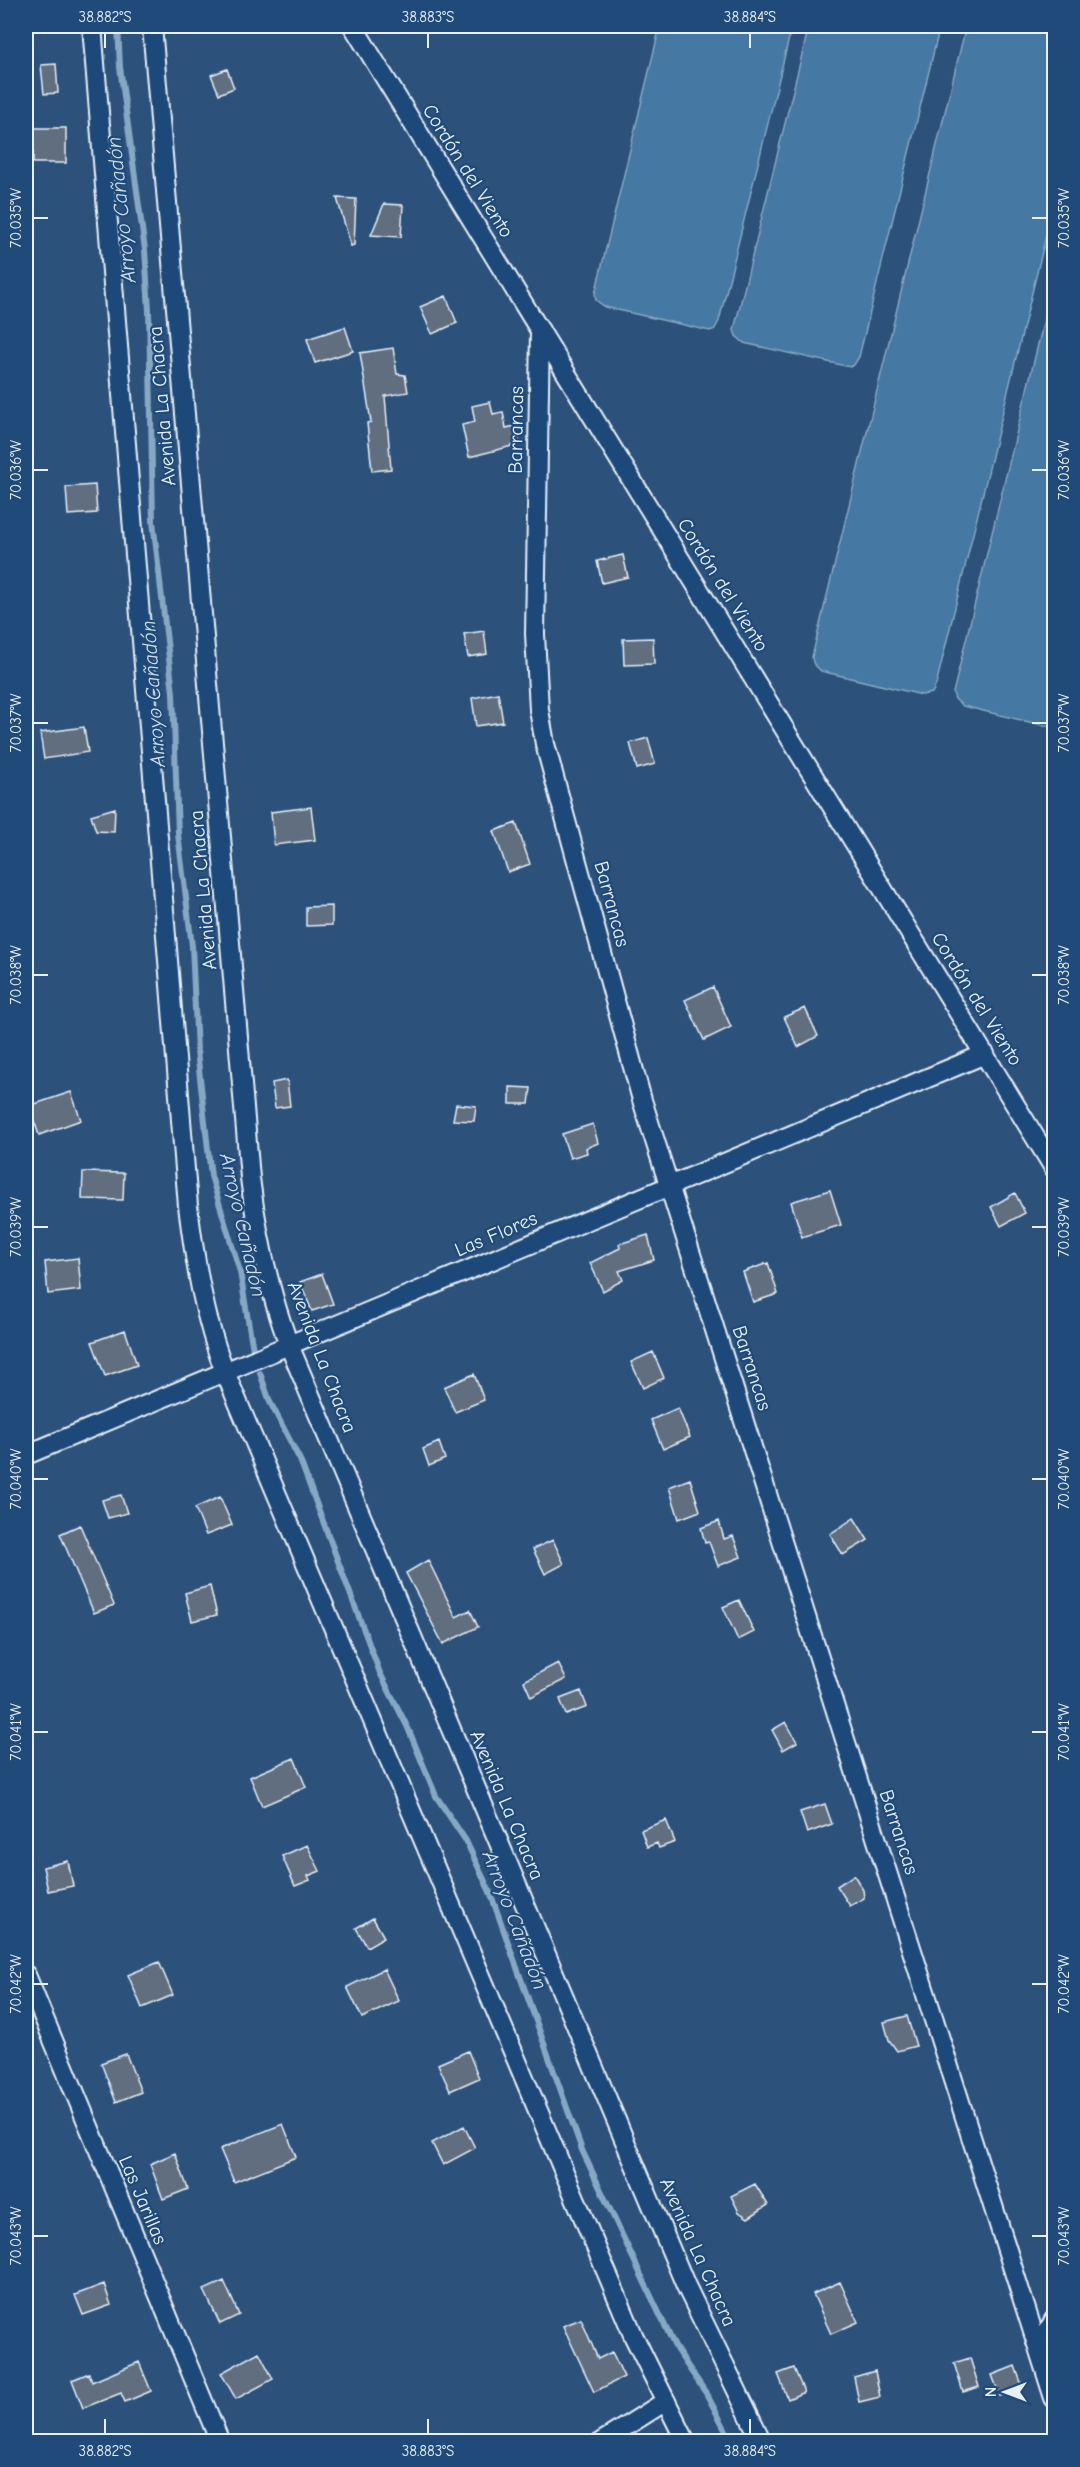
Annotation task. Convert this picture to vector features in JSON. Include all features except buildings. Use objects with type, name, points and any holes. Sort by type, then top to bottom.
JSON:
[{"type":"street","name":"Avenida La Chacra","points":[[92,26],[188,1206],[199,1284],[207,1318],[225,1372],[634,2337],[686,2442]]},
{"type":"street","name":"Avenida La Chacra","points":[[152,26],[250,1178],[264,1262],[289,1345],[686,2286],[762,2442]]},
{"type":"street","name":"Cordón del Viento","points":[[353,26],[1054,1168]]},
{"type":"street","name":"Barrancas","points":[[540,330],[535,634],[539,710],[549,755],[625,1042],[1054,2398]]},
{"type":"street","name":"Las Flores","points":[[26,1455],[985,1054]]},
{"type":"street","name":"Las Jarillas","points":[[26,1975],[220,2442]]},
{"type":"street","points":[[1039,2348],[1053,2325]]},
{"type":"street","points":[[601,2442],[666,2401]]},
{"type":"water","points":[[660,26],[792,26],[719,321],[715,329],[710,331],[605,307],[596,300],[595,294]]},
{"type":"water","points":[[809,26],[940,26],[859,357],[850,367],[744,343],[736,336],[734,330]]},
{"type":"water","points":[[966,26],[1054,26],[1054,203],[936,685],[932,693],[922,695],[821,671],[813,663],[812,657]]},
{"type":"water","points":[[1054,279],[1054,728],[963,706],[955,699],[953,693]]},
{"type":"waterway","name":"Arroyo Cañadón","points":[[118,26],[120,67],[145,250],[149,310],[153,521],[173,693],[178,834],[192,946],[197,1051],[211,1176],[240,1272],[254,1356]]},
{"type":"waterway","name":"Arroyo Cañadón","points":[[260,1373],[270,1402],[300,1460],[380,1673],[408,1728],[436,1796],[466,1841],[490,1892],[582,2150],[676,2349],[706,2393],[732,2442]]}]
